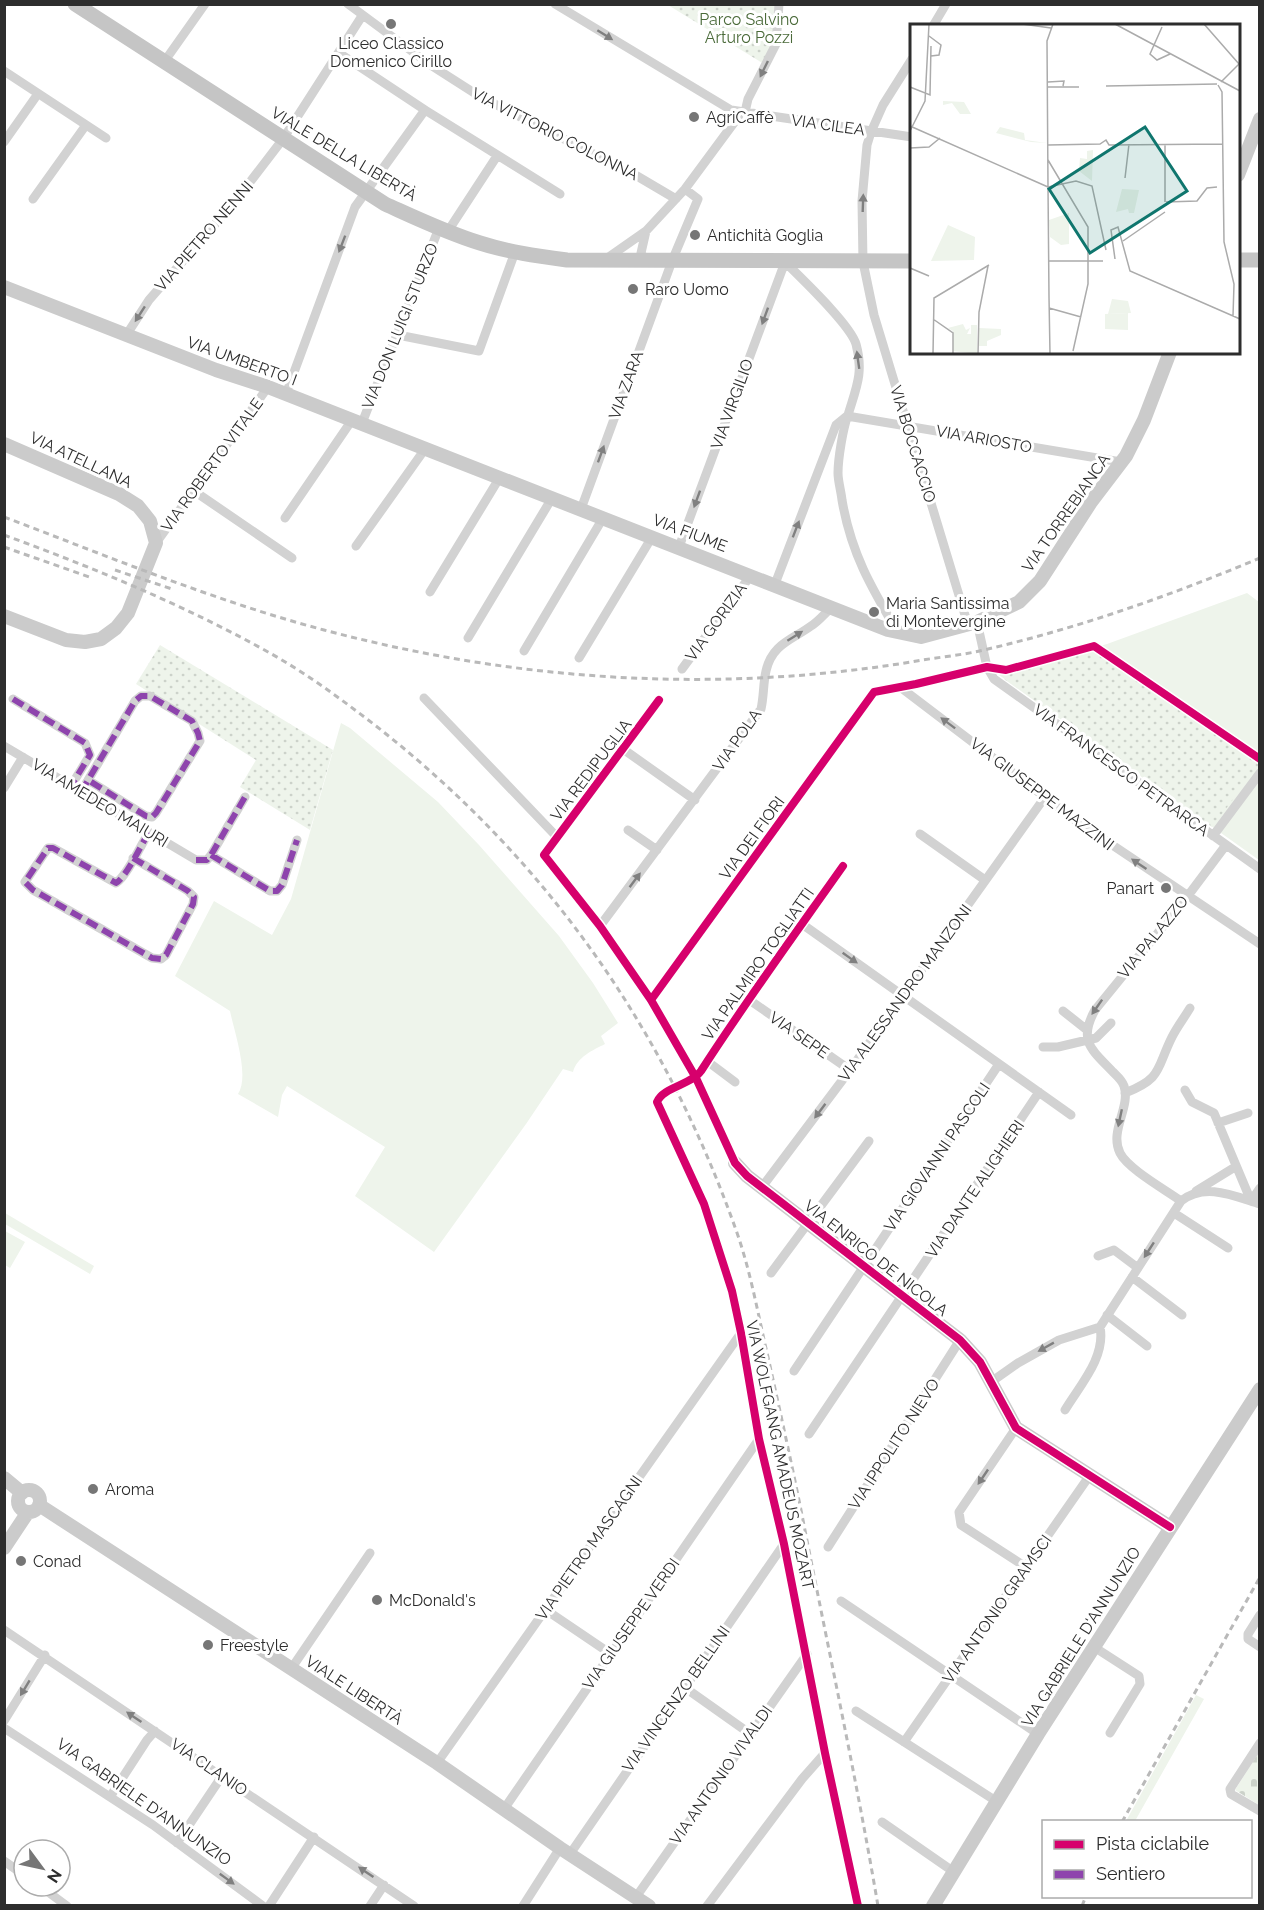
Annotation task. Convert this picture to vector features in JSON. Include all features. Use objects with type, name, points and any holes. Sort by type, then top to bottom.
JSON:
[{"type":"main road","name":"VIALE DELLA LIBERTÀ","points":[[77,5],[385,204],[443,230],[480,243],[515,252],[567,260],[910,261]]},
{"type":"main road","points":[[1240,260],[1260,260]]},
{"type":"street","points":[[164,62],[205,4]]},
{"type":"street","name":"VIA VITTORIO COLONNA","points":[[348,4],[429,64],[479,96],[637,176],[676,199]]},
{"type":"street","name":"VIA CILEA","points":[[555,4],[731,110],[910,137]]},
{"type":"street","points":[[604,261],[646,231],[685,189],[736,120],[745,112],[748,99],[776,44],[779,4]]},
{"type":"street","points":[[934,24],[946,4]]},
{"type":"street","name":"VIA PIETRO NENNI","points":[[126,334],[148,300],[237,199],[284,139],[362,16]]},
{"type":"street","points":[[339,52],[424,110],[560,194]]},
{"type":"street","points":[[863,262],[862,201],[866,149],[883,105],[910,62]]},
{"type":"street","points":[[4,71],[106,138]]},
{"type":"street","points":[[4,142],[35,98]]},
{"type":"street","points":[[286,394],[355,207],[424,110]]},
{"type":"street","points":[[1240,171],[1260,119]]},
{"type":"street","points":[[33,199],[86,125]]},
{"type":"street","name":"VIA DON LUIGI STURZO","points":[[285,518],[357,422],[398,335],[443,230],[497,156]]},
{"type":"street","name":"VIA ZARA","points":[[580,509],[672,261],[698,199],[685,189]]},
{"type":"street","points":[[646,231],[641,253],[646,261]]},
{"type":"street","points":[[398,335],[479,351],[515,252]]},
{"type":"street","points":[[785,261],[844,325],[855,341],[860,366],[859,378],[847,416],[838,473],[849,536],[864,572],[898,633]]},
{"type":"street","name":"VIA VIRGILIO","points":[[679,547],[785,261]]},
{"type":"street","name":"VIA BOCCACCIO","points":[[863,262],[874,315],[907,426],[987,667]]},
{"type":"street","name":"VIA UMBERTO I","points":[[4,286],[216,370],[268,387],[469,465]]},
{"type":"street","name":"VIA TORREBIANCA","points":[[898,633],[921,638],[973,624],[1019,603],[1040,581],[1091,502],[1121,462],[1144,420],[1169,354]]},
{"type":"street","name":"VIA ROBERTO VITALE","points":[[156,543],[268,387]]},
{"type":"street","points":[[775,584],[836,425],[847,416]]},
{"type":"street","name":"VIA ARIOSTO","points":[[847,416],[1121,462]]},
{"type":"street","name":"VIA ATELLANA","points":[[4,444],[119,494],[138,506],[150,520],[156,543]]},
{"type":"street","points":[[356,546],[425,448]]},
{"type":"street","name":"VIA FIUME","points":[[469,465],[898,633]]},
{"type":"street","points":[[430,592],[500,477]]},
{"type":"street","points":[[194,491],[292,558]]},
{"type":"street","points":[[468,638],[552,498]]},
{"type":"street","points":[[524,651],[603,518]]},
{"type":"street","points":[[579,657],[652,537]]},
{"type":"street","points":[[4,616],[66,640],[86,642],[101,639],[117,628],[128,614],[156,543]]},
{"type":"street","name":"VIA GORIZIA","points":[[682,669],[751,575]]},
{"type":"street","name":"VIA POLA","points":[[600,927],[761,709],[766,671],[772,655],[791,637],[811,627],[832,607]]},
{"type":"street","points":[[900,687],[987,667],[1006,669],[1094,646],[1260,759]]},
{"type":"street","name":"VIA FRANCESCO PETRARCA","points":[[987,667],[994,679],[1260,869]]},
{"type":"street","name":"VIA DEI FIORI","points":[[651,1000],[874,692],[900,687]]},
{"type":"street","name":"VIA GIUSEPPE MAZZINI","points":[[900,687],[1075,820],[1260,944]]},
{"type":"street","points":[[81,792],[88,780],[135,701],[141,696],[150,696],[192,721],[198,733],[200,741],[152,817],[146,816],[88,780]]},
{"type":"street","points":[[424,698],[557,837]]},
{"type":"street","points":[[13,699],[85,743],[90,755],[71,786]]},
{"type":"street","name":"VIA REDIPUGLIA","points":[[600,927],[544,855],[659,700]]},
{"type":"street","name":"VIA AMEDEO MAIURI","points":[[4,746],[196,860],[207,860],[211,855]]},
{"type":"street","name":"VIA REDIPUGLIA","points":[[624,749],[695,800]]},
{"type":"street","points":[[4,788],[23,757]]},
{"type":"street","points":[[1213,836],[1260,773]]},
{"type":"street","points":[[244,797],[211,855],[270,891],[277,891],[282,885],[297,840]]},
{"type":"street","name":"VIA ALESSANDRO MANZONI","points":[[762,1187],[850,1070],[1045,797]]},
{"type":"street","points":[[628,830],[657,850]]},
{"type":"street","points":[[133,858],[188,891],[194,897],[166,954],[161,959],[152,958],[33,891],[25,882],[48,848],[53,848],[116,883],[120,881],[133,858],[149,832]]},
{"type":"street","points":[[920,834],[985,880]]},
{"type":"street","name":"VIA PALAZZO","points":[[1087,1034],[1087,1024],[1095,1010],[1226,845]]},
{"type":"street","name":"VIA PALMIRO TOGLIATTI","points":[[696,1078],[748,999],[843,866]]},
{"type":"street","points":[[802,924],[1071,1115]]},
{"type":"street","points":[[600,927],[651,1000],[696,1078],[735,1163]]},
{"type":"street","name":"VIA SEPE","points":[[748,999],[850,1070]]},
{"type":"street","points":[[1125,1093],[1145,1085],[1156,1076],[1172,1038],[1190,1008]]},
{"type":"street","points":[[1063,1011],[1087,1034],[1096,1038],[1111,1023]]},
{"type":"street","points":[[1043,1047],[1058,1047],[1087,1034]]},
{"type":"street","points":[[1087,1034],[1090,1048],[1124,1083],[1125,1093],[1117,1136],[1119,1152],[1128,1164],[1181,1201]]},
{"type":"street","points":[[707,1061],[735,1082]]},
{"type":"street","name":"VIA GIOVANNI PASCOLI","points":[[794,1371],[999,1064]]},
{"type":"street","name":"VIA WOLFGANG AMADEUS MOZART","points":[[696,1078],[662,1095],[658,1100],[658,1106],[704,1204],[732,1291],[759,1439],[784,1544],[825,1753],[858,1905]]},
{"type":"street","points":[[1185,1090],[1191,1102],[1214,1113],[1235,1167],[1255,1203]]},
{"type":"street","name":"VIA DANTE ALIGHIERI","points":[[809,1434],[1039,1092]]},
{"type":"street","points":[[1218,1124],[1248,1113]]},
{"type":"street","points":[[771,1273],[869,1140]]},
{"type":"street","name":"VIA ENRICO DE NICOLA","points":[[735,1163],[762,1187],[904,1295],[960,1341],[980,1362],[1016,1428]]},
{"type":"street","points":[[1065,1410],[1098,1356],[1102,1337],[1100,1327],[1181,1201],[1235,1167]]},
{"type":"street","points":[[1255,1203],[1260,1188]]},
{"type":"street","points":[[1190,1194],[1206,1191],[1229,1194],[1255,1203]]},
{"type":"street","points":[[1174,1213],[1228,1248]]},
{"type":"street","points":[[1098,1256],[1114,1250],[1135,1273],[1182,1315]]},
{"type":"street","points":[[1107,1315],[1147,1346]]},
{"type":"street","points":[[991,1382],[1018,1363],[1059,1340],[1100,1327]]},
{"type":"street","name":"VIA PIETRO MASCAGNI","points":[[437,1763],[741,1332]]},
{"type":"street","name":"VIA IPPOLITO NIEVO","points":[[828,1547],[960,1341]]},
{"type":"street","name":"VIA GABRIELE D'ANNUNZIO","points":[[933,1905],[1038,1734],[1260,1389]]},
{"type":"street","points":[[1026,1567],[961,1525],[959,1512],[1016,1428],[1170,1527]]},
{"type":"street","name":"VIA GIUSEPPE VERDI","points":[[504,1809],[759,1439]]},
{"type":"street","name":"VIA ANTONIO GRAMSCI","points":[[903,1742],[1090,1475]]},
{"type":"street","points":[[4,1478],[22,1493],[18,1504],[20,1508],[33,1509]]},
{"type":"street","points":[[4,1548],[33,1509]]},
{"type":"street","name":"VIALE LIBERTÀ","points":[[33,1509],[291,1669],[437,1763],[565,1851],[649,1905]]},
{"type":"street","name":"VIA VINCENZO BELLINI","points":[[522,1905],[565,1851],[784,1544]]},
{"type":"street","points":[[291,1669],[370,1553]]},
{"type":"street","points":[[841,1601],[1038,1734]]},
{"type":"street","points":[[546,1610],[611,1654]]},
{"type":"street","points":[[1260,1615],[1248,1634],[1248,1639],[1260,1647]]},
{"type":"street","name":"VIA CLANIO","points":[[4,1630],[45,1655],[414,1905]]},
{"type":"street","points":[[1094,1647],[1139,1676],[1140,1684],[1110,1734]]},
{"type":"street","name":"VIA ANTONIO VIVALDI","points":[[636,1897],[749,1733],[807,1654]]},
{"type":"street","points":[[4,1721],[45,1655]]},
{"type":"street","points":[[684,1687],[749,1733]]},
{"type":"street","points":[[856,1711],[996,1801]]},
{"type":"street","name":"VIA GABRIELE D'ANNUNZIO","points":[[4,1728],[110,1797],[262,1905]]},
{"type":"street","points":[[110,1797],[155,1731]]},
{"type":"street","points":[[1260,1743],[1230,1789],[1231,1794],[1260,1811]]},
{"type":"street","points":[[707,1905],[802,1779],[825,1753]]},
{"type":"street","points":[[177,1843],[222,1776]]},
{"type":"street","points":[[882,1822],[954,1872]]},
{"type":"street","points":[[269,1905],[314,1837]]},
{"type":"street","points":[[370,1905],[384,1885]]},
{"type":"green space","name":"Parco Salvino Arturo Pozzi","points":[[668,5],[775,5],[772,43],[764,64]]},
{"type":"green space","points":[[1247,593],[1259,602],[1259,860],[999,675],[1107,644]]},
{"type":"green space","points":[[160,645],[333,750],[310,830],[240,787],[256,760],[136,684]]},
{"type":"green space","points":[[1094,648],[1259,765],[1212,827],[1004,679],[1007,673]]},
{"type":"green space","points":[[341,723],[350,728],[438,802],[479,845],[559,936],[618,1023],[601,1036],[605,1044],[582,1058],[573,1072],[563,1069],[434,1252],[355,1196],[385,1147],[287,1086],[282,1095],[278,1117],[238,1094],[241,1086],[242,1065],[230,1011],[175,976],[214,901],[272,935],[291,899]]},
{"type":"green space","points":[[5,1213],[94,1266],[90,1274],[5,1224]]},
{"type":"green space","points":[[5,1231],[25,1242],[10,1268],[5,1265]]},
{"type":"green space","points":[[1196,1695],[1204,1699],[1136,1820],[1127,1820]]},
{"type":"green space","points":[[1259,1752],[1259,1805],[1235,1790]]},
{"type":"railway","points":[[4,517],[203,592],[324,630],[469,661],[542,671],[616,677],[763,678],[837,672],[975,652],[1048,634],[1119,611],[1260,558]]},
{"type":"railway","points":[[4,535],[105,574],[236,635],[282,660],[363,716],[437,778],[494,832],[546,890],[593,952],[635,1016],[673,1084],[707,1156],[746,1262],[799,1499],[878,1906]]},
{"type":"railway","points":[[4,547],[92,578]]},
{"type":"railway","points":[[115,570],[172,589]]},
{"type":"railway","points":[[1123,1820],[1260,1577]]},
{"type":"railway","points":[[1082,1906],[1085,1898]]},
{"type":"marked path","points":[[81,792],[135,701],[141,696],[150,696],[192,721],[198,733],[200,741],[152,817],[146,816],[88,780]]},
{"type":"marked path","points":[[13,699],[85,743],[90,755],[71,786]]},
{"type":"marked path","points":[[196,860],[207,860],[211,855],[245,797]]},
{"type":"marked path","points":[[133,858],[188,891],[194,897],[193,904],[166,955],[161,959],[152,958],[33,890],[25,882],[48,848],[53,848],[116,883],[134,860],[138,852],[149,832]]},
{"type":"marked path","points":[[211,855],[270,891],[277,891],[282,885],[297,840]]},
{"type":"cycle path","points":[[651,1000],[874,692],[987,667],[1006,670],[1094,646],[1260,759]]},
{"type":"cycle path","points":[[659,700],[544,855],[600,926],[651,1000],[696,1078],[735,1163],[747,1176],[960,1340],[980,1362],[1016,1428],[1170,1527]]},
{"type":"cycle path","points":[[843,866],[701,1071],[691,1080],[665,1093],[657,1102],[704,1204],[732,1291],[759,1439],[784,1544],[858,1906]]},
{"type":"place","name":"Liceo Classico Domenico Cirillo","points":[[391,24]]},
{"type":"place","name":"AgriCaffè","points":[[694,117]]},
{"type":"place","name":"Antichità Goglia","points":[[695,235]]},
{"type":"place","name":"Raro Uomo","points":[[633,289]]},
{"type":"place","name":"Maria Santissima di Montevergine","points":[[874,612]]},
{"type":"place","name":"Panart","points":[[1166,888]]},
{"type":"place","name":"Aroma","points":[[93,1489]]},
{"type":"place","name":"Conad","points":[[21,1561]]},
{"type":"place","name":"McDonald's","points":[[377,1600]]},
{"type":"place","name":"Freestyle","points":[[208,1645]]}]
